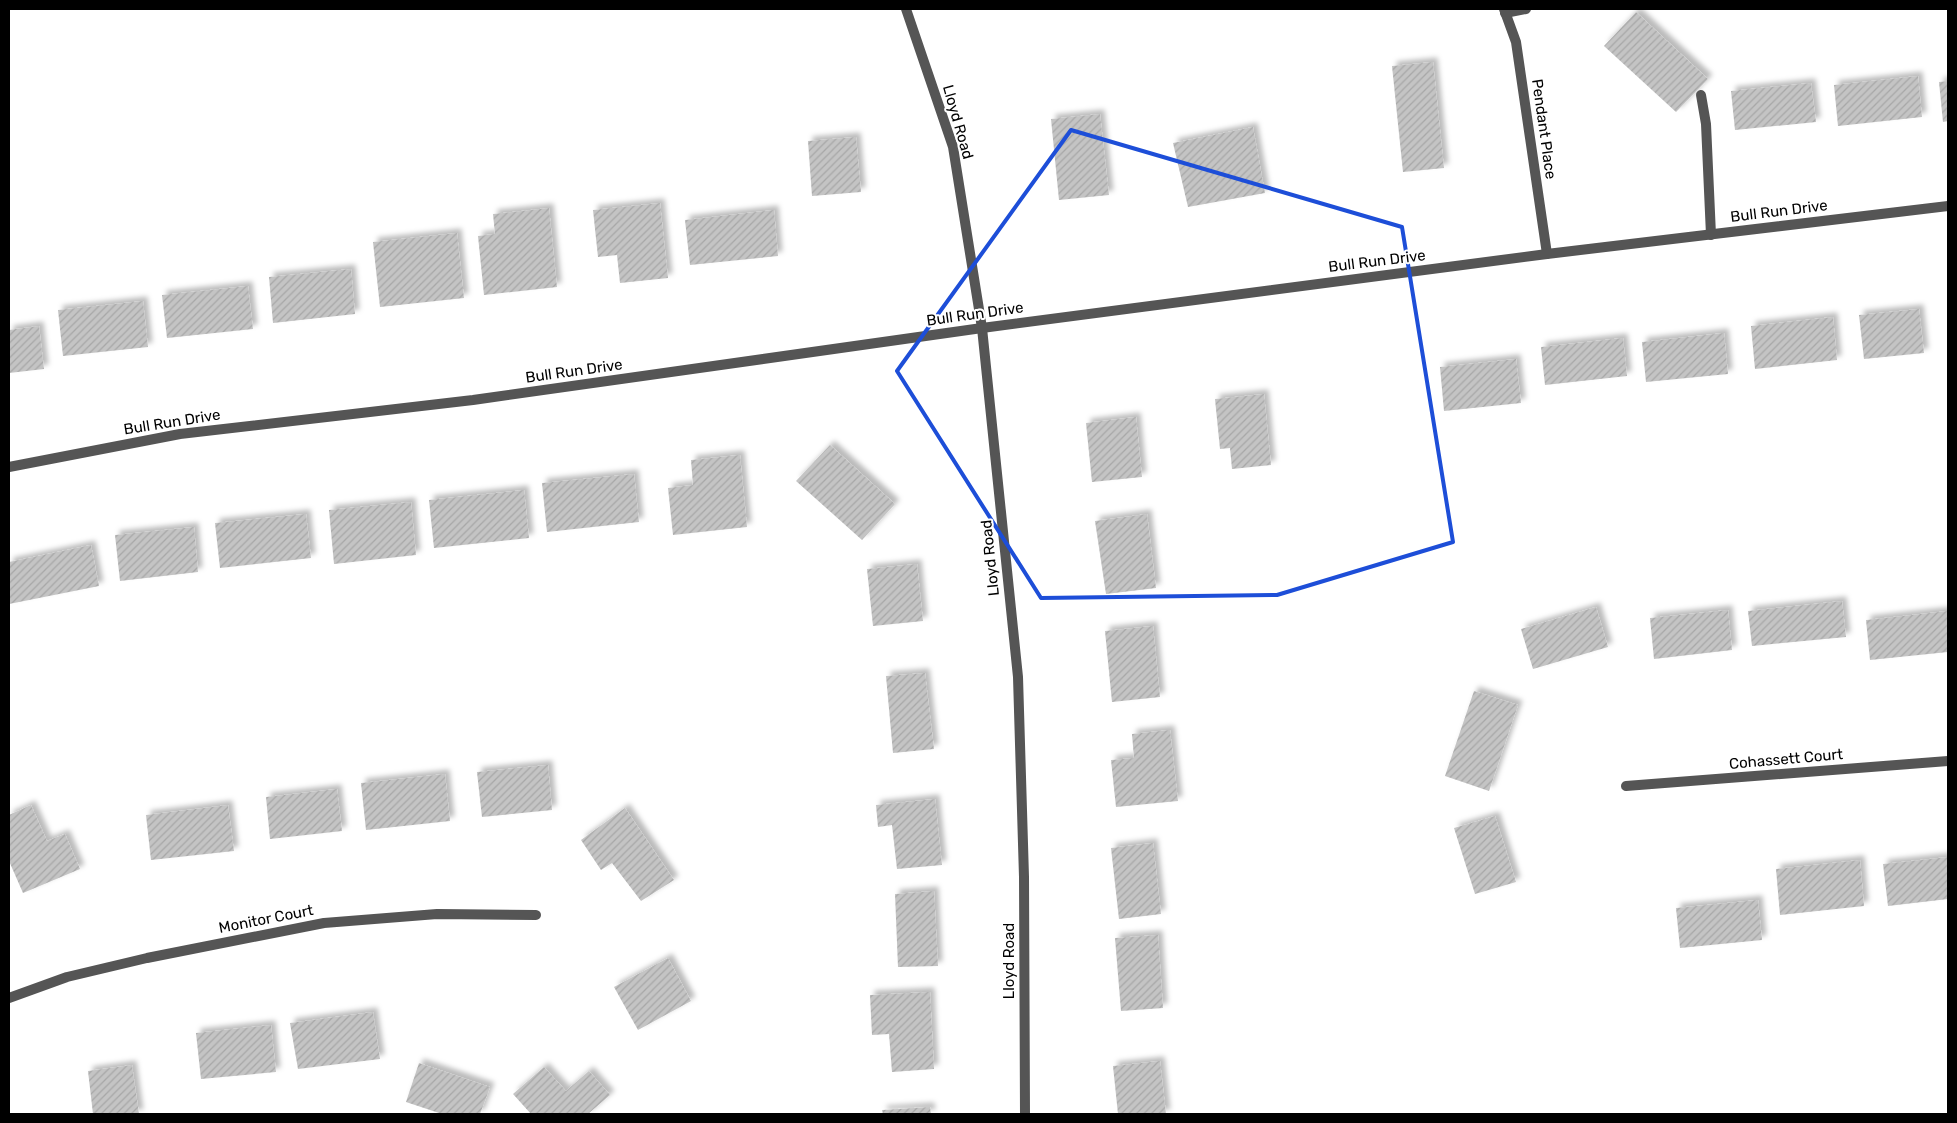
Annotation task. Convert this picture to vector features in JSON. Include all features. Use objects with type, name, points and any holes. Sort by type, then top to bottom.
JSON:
[{"type":"street","name":"Lloyd Road","points":[[906,9],[953,147],[982,328],[1018,677],[1024,877],[1025,1114]]},
{"type":"street","points":[[1505,11],[1526,9]]},
{"type":"street","name":"Pendant Place","points":[[1505,11],[1516,42],[1547,254]]},
{"type":"street","points":[[1701,95],[1706,124],[1712,235]]},
{"type":"street","name":"Bull Run Drive","points":[[9,467],[180,434],[472,400],[982,328],[1547,254],[1948,206]]},
{"type":"street","name":"Cohassett Court","points":[[1626,786],[1948,761]]},
{"type":"street","name":"Monitor Court","points":[[9,998],[68,978],[146,958],[324,923],[437,914],[536,915]]},
{"type":"highlighted area","points":[[1071,130],[1402,227],[1453,542],[1277,595],[1041,598],[897,371]]},
{"type":"building","points":[[1636,12],[1708,79],[1676,112],[1604,46]]},
{"type":"building","points":[[1433,62],[1444,168],[1403,172],[1392,66]]},
{"type":"building","points":[[1918,76],[1922,117],[1838,126],[1834,85]]},
{"type":"building","points":[[1948,81],[1948,121],[1943,122],[1939,82]]},
{"type":"building","points":[[1811,83],[1816,122],[1735,130],[1731,91]]},
{"type":"building","points":[[1100,114],[1109,195],[1059,200],[1051,119]]},
{"type":"building","points":[[1253,127],[1265,193],[1188,207],[1173,143]]},
{"type":"building","points":[[856,137],[861,192],[812,196],[808,141]]},
{"type":"building","points":[[660,203],[668,278],[620,283],[617,255],[598,257],[593,210]]},
{"type":"building","points":[[549,208],[557,287],[484,295],[478,236],[495,234],[493,214]]},
{"type":"building","points":[[774,210],[778,256],[690,265],[685,220]]},
{"type":"building","points":[[457,233],[464,298],[380,307],[373,242]]},
{"type":"building","points":[[351,269],[355,314],[273,323],[269,277]]},
{"type":"building","points":[[248,286],[253,329],[167,338],[162,295]]},
{"type":"building","points":[[143,301],[148,347],[63,356],[58,310]]},
{"type":"building","points":[[1919,309],[1924,353],[1864,359],[1859,315]]},
{"type":"building","points":[[1833,317],[1837,360],[1755,369],[1751,326]]},
{"type":"building","points":[[39,326],[44,369],[9,373],[9,330]]},
{"type":"building","points":[[1724,333],[1728,374],[1646,382],[1642,342]]},
{"type":"building","points":[[1623,338],[1627,376],[1545,385],[1541,347]]},
{"type":"building","points":[[1516,359],[1521,403],[1444,411],[1440,367]]},
{"type":"building","points":[[1264,394],[1271,465],[1232,469],[1230,448],[1220,449],[1215,399]]},
{"type":"building","points":[[1136,417],[1142,477],[1092,482],[1086,423]]},
{"type":"building","points":[[830,445],[895,504],[862,540],[796,481]]},
{"type":"building","points":[[740,455],[747,527],[673,535],[668,488],[693,485],[691,460]]},
{"type":"building","points":[[634,474],[639,522],[547,532],[542,483]]},
{"type":"building","points":[[524,490],[529,538],[434,548],[429,500]]},
{"type":"building","points":[[411,502],[416,555],[334,564],[329,510]]},
{"type":"building","points":[[306,514],[311,558],[220,568],[215,523]]},
{"type":"building","points":[[1147,514],[1156,588],[1106,594],[1095,521]]},
{"type":"building","points":[[194,527],[198,572],[120,581],[115,535]]},
{"type":"building","points":[[91,545],[99,586],[9,604],[9,562]]},
{"type":"building","points":[[917,564],[923,621],[873,626],[867,569]]},
{"type":"building","points":[[1842,601],[1846,637],[1752,646],[1748,611]]},
{"type":"building","points":[[1596,607],[1608,647],[1533,669],[1521,629]]},
{"type":"building","points":[[1728,610],[1732,650],[1654,659],[1650,618]]},
{"type":"building","points":[[1948,611],[1948,652],[1870,660],[1866,620]]},
{"type":"building","points":[[1153,626],[1160,697],[1112,702],[1105,631]]},
{"type":"building","points":[[925,673],[934,749],[893,753],[886,676]]},
{"type":"building","points":[[1474,691],[1518,705],[1489,791],[1445,776]]},
{"type":"building","points":[[1170,730],[1178,801],[1116,807],[1111,760],[1134,758],[1132,734]]},
{"type":"building","points":[[548,765],[552,810],[482,817],[477,772]]},
{"type":"building","points":[[445,774],[450,821],[366,830],[361,783]]},
{"type":"building","points":[[337,789],[342,831],[270,839],[266,797]]},
{"type":"building","points":[[935,799],[942,865],[897,869],[892,825],[878,827],[876,805]]},
{"type":"building","points":[[31,805],[47,841],[65,834],[80,869],[23,893],[9,861],[9,815]]},
{"type":"building","points":[[228,805],[234,851],[151,860],[146,815]]},
{"type":"building","points":[[625,808],[674,880],[641,901],[612,863],[601,870],[581,840]]},
{"type":"building","points":[[1495,816],[1516,882],[1475,894],[1454,828]]},
{"type":"building","points":[[1153,843],[1161,914],[1119,919],[1111,848]]},
{"type":"building","points":[[1948,857],[1948,899],[1888,906],[1883,864]]},
{"type":"building","points":[[1860,860],[1864,906],[1780,915],[1776,869]]},
{"type":"building","points":[[934,891],[938,966],[898,967],[895,894]]},
{"type":"building","points":[[1758,900],[1762,940],[1680,948],[1676,908]]},
{"type":"building","points":[[1158,935],[1163,1008],[1121,1011],[1115,938]]},
{"type":"building","points":[[668,958],[691,1001],[638,1030],[614,987]]},
{"type":"building","points":[[930,992],[934,1069],[892,1072],[889,1034],[872,1035],[870,995]]},
{"type":"building","points":[[373,1012],[380,1059],[298,1069],[290,1023]]},
{"type":"building","points":[[271,1025],[276,1072],[201,1079],[196,1033]]},
{"type":"building","points":[[1160,1061],[1166,1114],[1118,1114],[1113,1066]]},
{"type":"building","points":[[419,1063],[490,1087],[480,1114],[442,1114],[406,1102]]},
{"type":"building","points":[[132,1065],[139,1114],[93,1114],[88,1071]]},
{"type":"building","points":[[544,1067],[566,1091],[589,1071],[610,1095],[588,1114],[531,1114],[513,1094]]},
{"type":"building","points":[[930,1107],[931,1114],[883,1114],[882,1110]]}]
